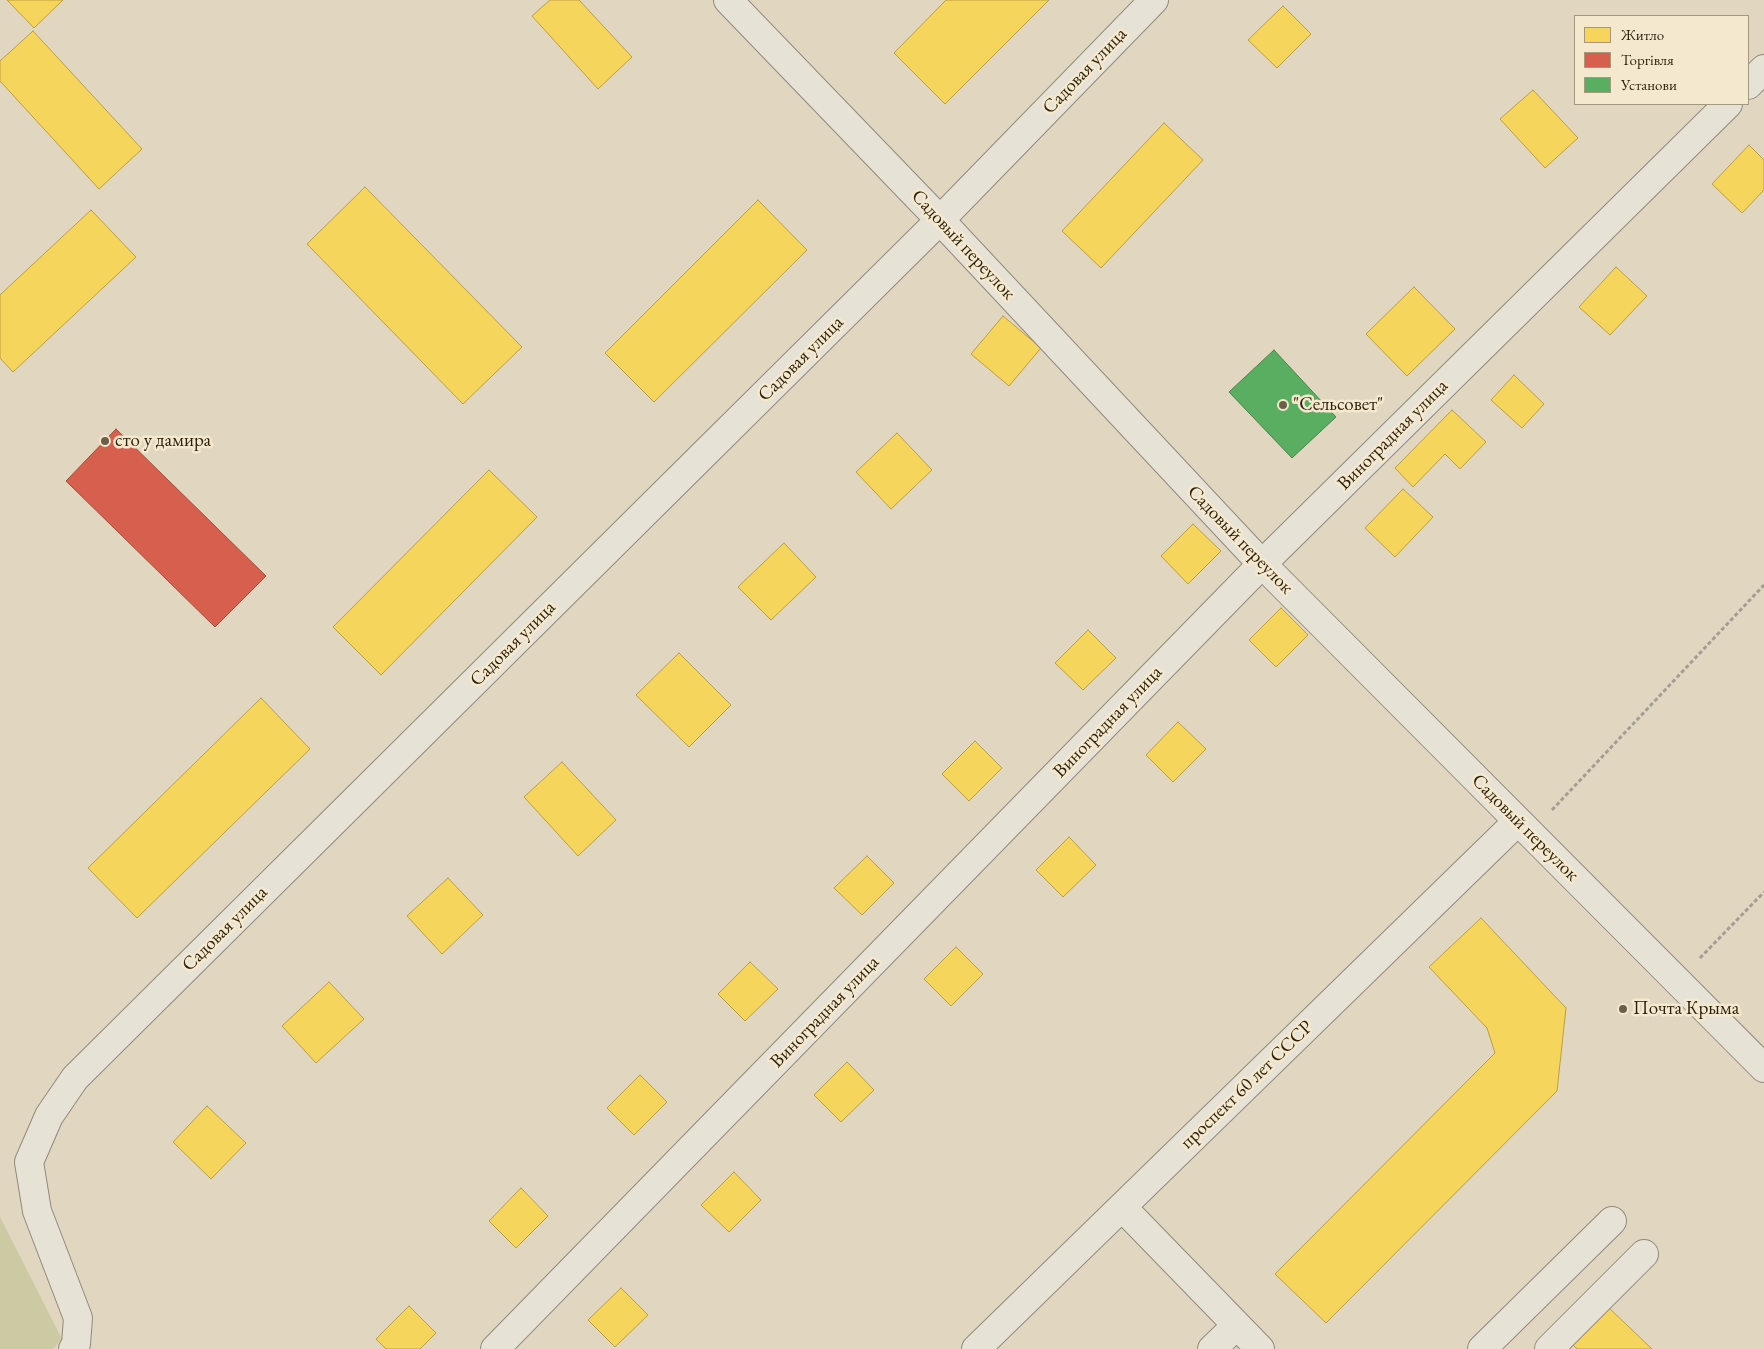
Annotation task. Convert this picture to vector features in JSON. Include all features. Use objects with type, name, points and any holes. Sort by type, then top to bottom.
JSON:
[{"type":"street","name":"Садовый переулок","points":[[728,0],[940,220],[1262,564],[1764,1068]]},
{"type":"street","name":"Садовая улица","points":[[73,1349],[76,1344],[78,1318],[37,1211],[29,1162],[48,1116],[76,1078],[940,220],[1154,0]]},
{"type":"street","points":[[1749,84],[1764,69]]},
{"type":"street","name":"Виноградная улица","points":[[495,1349],[1262,564],[1727,105]]},
{"type":"street","name":"проспект 60 лет СССР","points":[[976,1349],[1122,1207],[1524,827]]},
{"type":"street","points":[[1122,1207],[1260,1349]]},
{"type":"street","points":[[1482,1349],[1612,1221]]},
{"type":"street","points":[[1549,1349],[1644,1254]]},
{"type":"street","points":[[1212,1349],[1236,1326]]},
{"type":"path","points":[[1524,827],[1764,584]]},
{"type":"path","points":[[1678,981],[1764,892]]},
{"type":"green space","points":[[0,1217],[62,1339],[53,1349],[0,1349]]},
{"type":"building: Житло","points":[[7,0],[63,0],[34,28]]},
{"type":"building: Житло","points":[[550,0],[579,0],[632,57],[598,89],[532,16]]},
{"type":"building: Житло","points":[[946,0],[1049,0],[945,104],[894,53]]},
{"type":"building: Житло","points":[[1283,6],[1311,34],[1277,68],[1248,40]]},
{"type":"building: Житло","points":[[33,31],[142,149],[99,189],[0,81],[0,61]]},
{"type":"building: Житло","points":[[1533,90],[1578,138],[1545,168],[1500,119]]},
{"type":"building: Житло","points":[[1164,123],[1203,160],[1101,268],[1062,231]]},
{"type":"building: Житло","points":[[1749,145],[1764,160],[1764,190],[1742,213],[1712,184]]},
{"type":"building: Житло","points":[[365,187],[522,347],[463,404],[307,244]]},
{"type":"building: Житло","points":[[758,200],[807,250],[654,402],[605,353]]},
{"type":"building: Житло","points":[[91,210],[136,257],[13,372],[0,358],[0,295]]},
{"type":"building: Житло","points":[[1616,267],[1647,296],[1610,335],[1579,307]]},
{"type":"building: Житло","points":[[1414,287],[1455,329],[1407,376],[1366,334]]},
{"type":"building: Житло","points":[[1003,316],[1041,348],[1009,386],[971,354]]},
{"type":"building: Житло","points":[[1514,375],[1544,404],[1522,428],[1491,400]]},
{"type":"building: Житло","points":[[1452,410],[1486,442],[1460,469],[1445,454],[1413,487],[1395,468]]},
{"type":"building: Житло","points":[[897,433],[932,470],[891,509],[856,472]]},
{"type":"building: Житло","points":[[489,470],[537,517],[381,675],[333,627]]},
{"type":"building: Житло","points":[[1403,489],[1433,517],[1395,557],[1365,528]]},
{"type":"building: Житло","points":[[1193,524],[1221,551],[1188,584],[1161,556]]},
{"type":"building: Житло","points":[[784,543],[816,577],[771,620],[738,587]]},
{"type":"building: Житло","points":[[1281,608],[1308,635],[1276,667],[1249,640]]},
{"type":"building: Житло","points":[[1088,630],[1116,658],[1083,690],[1055,663]]},
{"type":"building: Житло","points":[[679,653],[731,705],[689,747],[636,695]]},
{"type":"building: Житло","points":[[261,698],[310,749],[137,918],[88,868]]},
{"type":"building: Житло","points":[[1178,722],[1206,749],[1173,782],[1146,755]]},
{"type":"building: Житло","points":[[975,741],[1002,768],[969,801],[942,774]]},
{"type":"building: Житло","points":[[562,762],[616,820],[578,856],[524,797]]},
{"type":"building: Житло","points":[[1069,837],[1096,865],[1063,897],[1036,870]]},
{"type":"building: Житло","points":[[867,856],[894,883],[862,915],[834,888]]},
{"type":"building: Житло","points":[[448,878],[483,915],[442,954],[407,916]]},
{"type":"building: Житло","points":[[1481,918],[1566,1008],[1557,1091],[1326,1323],[1275,1274],[1495,1053],[1487,1028],[1429,967]]},
{"type":"building: Житло","points":[[956,947],[983,974],[951,1006],[924,979]]},
{"type":"building: Житло","points":[[750,962],[778,989],[745,1021],[718,994]]},
{"type":"building: Житло","points":[[329,982],[364,1019],[316,1063],[282,1026]]},
{"type":"building: Житло","points":[[847,1062],[874,1090],[841,1122],[814,1095]]},
{"type":"building: Житло","points":[[640,1075],[667,1102],[634,1135],[607,1108]]},
{"type":"building: Житло","points":[[207,1106],[246,1143],[211,1179],[173,1142]]},
{"type":"building: Житло","points":[[734,1172],[761,1200],[729,1232],[701,1205]]},
{"type":"building: Житло","points":[[521,1188],[548,1216],[516,1248],[489,1221]]},
{"type":"building: Житло","points":[[621,1288],[648,1315],[615,1347],[588,1320]]},
{"type":"building: Житло","points":[[409,1306],[436,1333],[420,1349],[386,1349],[376,1339]]},
{"type":"building: Житло","points":[[1607,1306],[1652,1349],[1577,1349],[1571,1343]]},
{"type":"building: Торгівля","points":[[116,429],[266,576],[215,627],[66,481]]},
{"type":"building: Установи","name":"\"Сельсовет\"","points":[[1274,350],[1336,417],[1292,458],[1229,392]]},
{"type":"place","name":"\"Сельсовет\"","points":[[1283,405]]},
{"type":"place","name":"сто у дамира","points":[[105,441]]},
{"type":"place","name":"Почта Крыма","points":[[1623,1009]]}]
